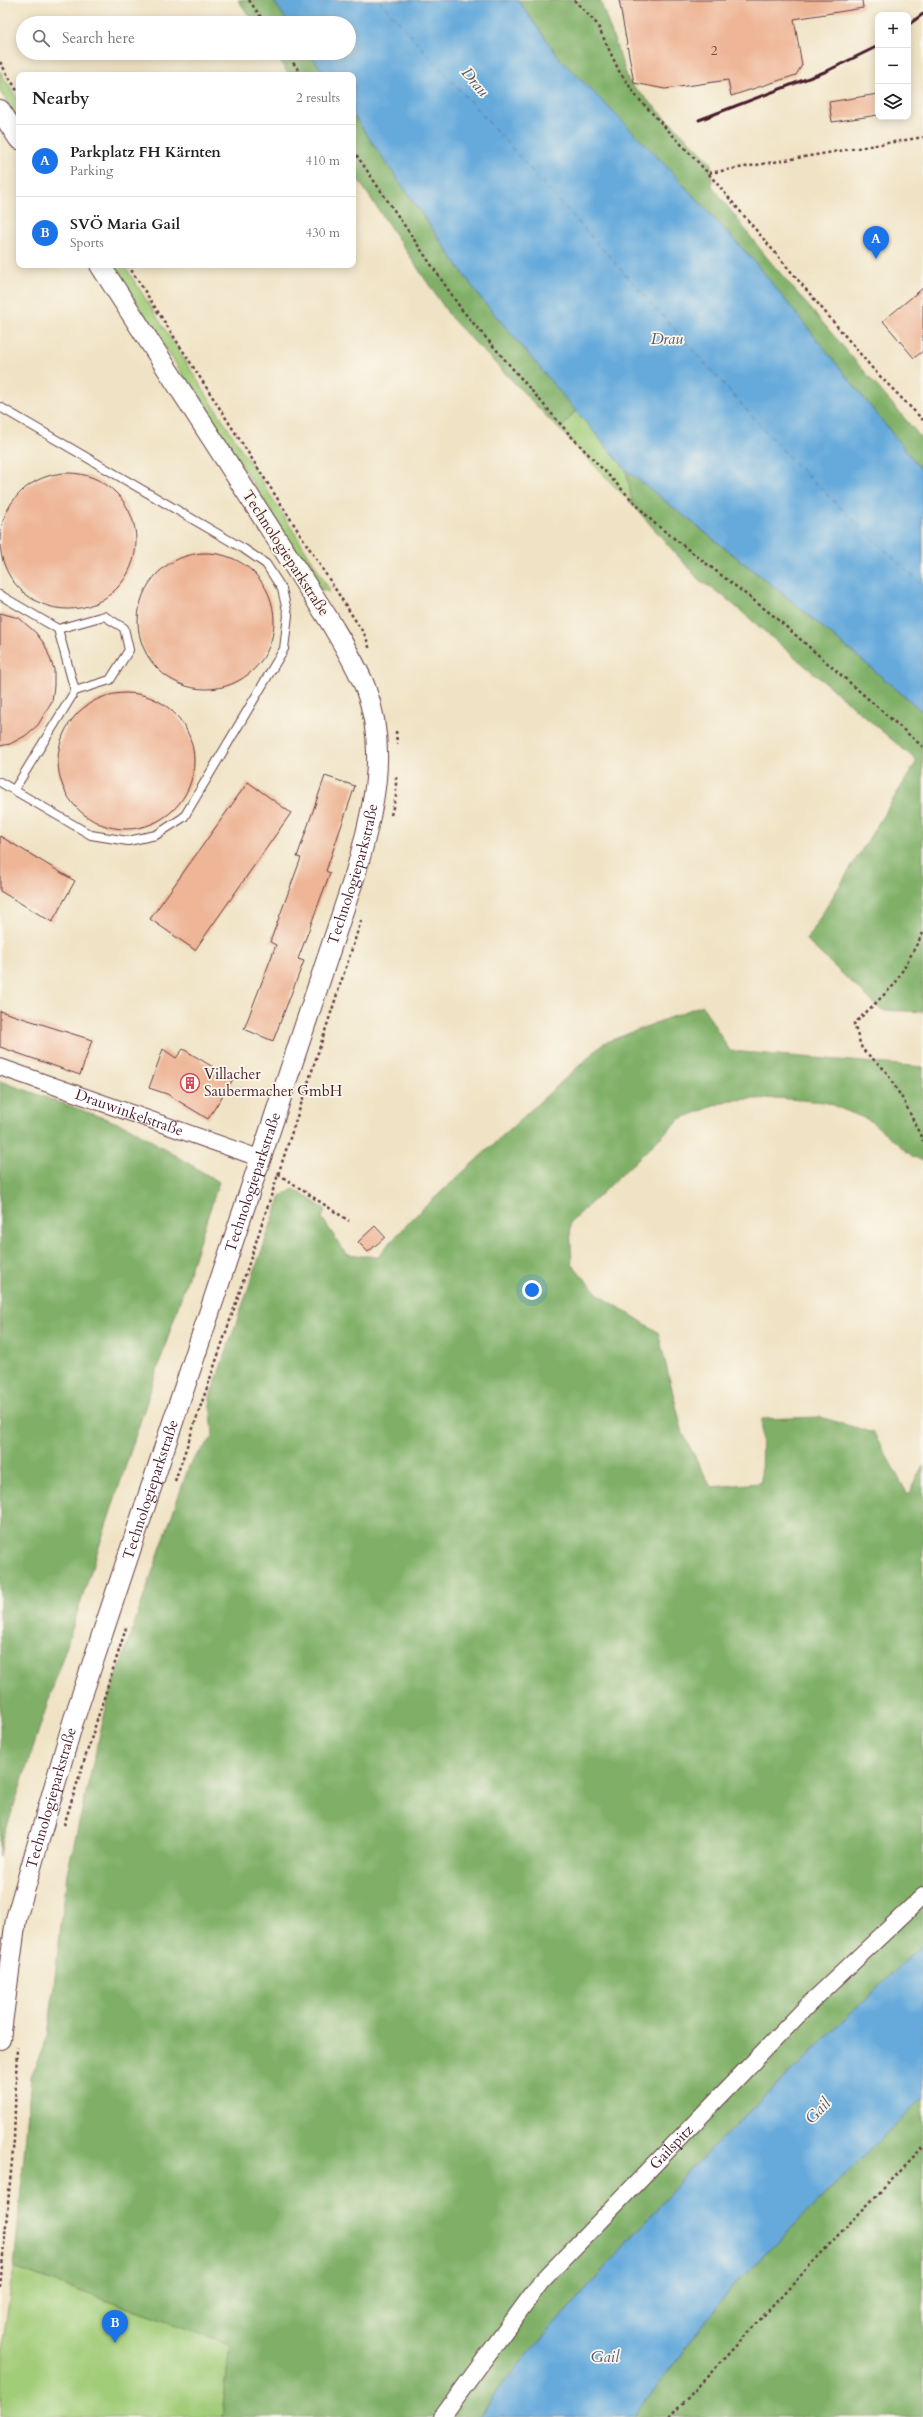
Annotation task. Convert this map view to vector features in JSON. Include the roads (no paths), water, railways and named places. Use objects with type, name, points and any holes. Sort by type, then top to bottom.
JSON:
[{"type":"street","points":[[0,110],[16,134]]},
{"type":"street","name":"Technologieparkstraße","points":[[9,2041],[16,1919],[73,1722],[259,1158],[355,875],[369,824],[377,781],[378,746],[375,718],[365,687],[329,620],[102,268]]},
{"type":"street","name":"Drauwinkelstraße","points":[[0,1068],[259,1158]]},
{"type":"street","name":"Gailspitz","points":[[442,2417],[541,2282],[810,2003],[923,1896]]},
{"type":"lane","points":[[0,407],[244,549],[266,564],[282,590],[288,615],[284,649],[184,817],[156,835],[128,841],[91,835],[0,782]]},
{"type":"lane","points":[[0,596],[58,629],[104,616],[124,628],[129,650],[110,680],[74,691],[14,790]]},
{"type":"lane","points":[[58,629],[74,691]]},
{"type":"water","name":"Drau","points":[[273,0],[518,0],[560,59],[651,150],[754,261],[923,472],[923,712],[793,602],[626,470],[479,296],[356,119],[356,72],[323,72],[315,60],[356,60],[356,16],[284,16]]},
{"type":"water","name":"Gail","points":[[923,1944],[923,2097],[732,2287],[633,2417],[480,2417],[502,2384],[697,2163]]},
{"type":"railway","points":[[911,23],[923,14]]},
{"type":"railway","points":[[699,120],[827,71],[875,47]]},
{"type":"place","name":"Parkplatz FH Kärnten","points":[[876,259]]},
{"type":"place","name":"Villacher Saubermacher GmbH","points":[[190,1083]]},
{"type":"place","name":"SVÖ Maria Gail","points":[[115,2343]]}]
